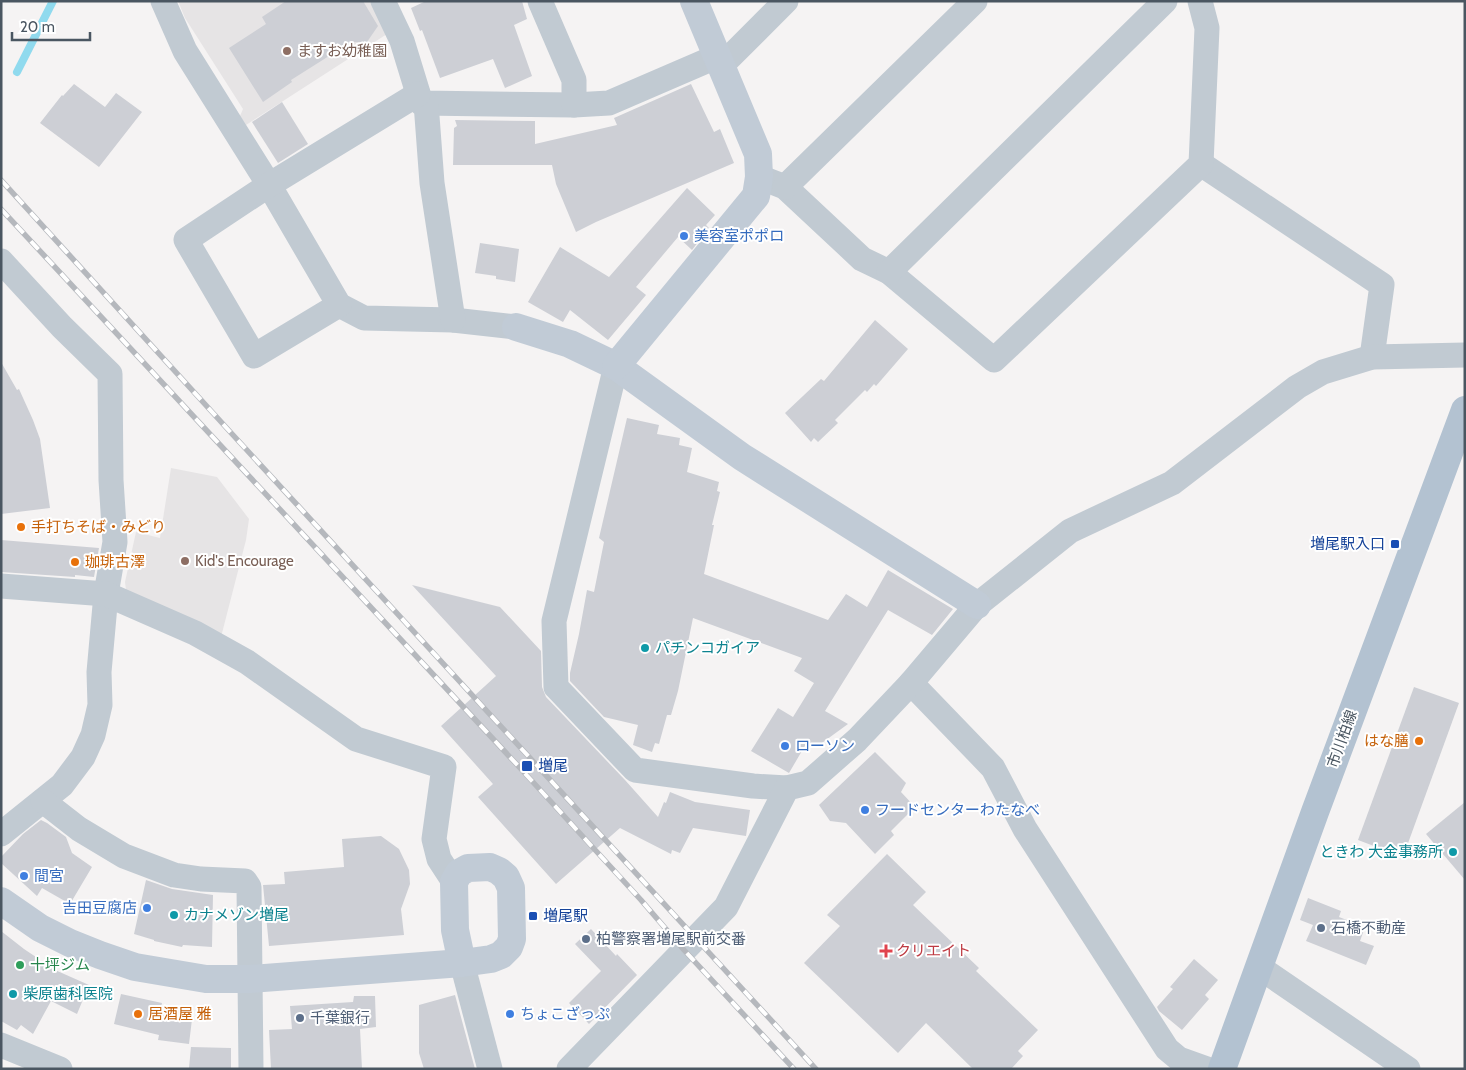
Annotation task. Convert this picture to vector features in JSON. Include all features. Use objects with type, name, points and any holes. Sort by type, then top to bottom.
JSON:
[{"type":"main road","name":"市川柏線","points":[[1222,1069],[1315,812],[1465,410]]},
{"type":"street","points":[[164,1],[185,52],[269,185],[338,305],[364,318],[453,320],[516,328],[570,344],[616,366],[742,457],[977,605]]},
{"type":"street","points":[[383,1],[402,41],[422,99],[432,183],[453,320]]},
{"type":"street","points":[[540,1],[574,80],[574,105]]},
{"type":"street","points":[[694,1],[758,154],[759,177],[756,196],[616,366],[554,621],[556,687],[635,770],[753,786],[787,788],[808,783],[858,740],[911,683],[977,605],[1070,532],[1172,484],[1297,387],[1323,372],[1372,358],[1465,355]]},
{"type":"street","points":[[338,305],[254,356],[186,240],[269,185],[422,99],[574,105],[609,103],[719,61],[786,1]]},
{"type":"street","points":[[784,187],[975,1]]},
{"type":"street","points":[[889,272],[1165,1]]},
{"type":"street","points":[[759,177],[784,187],[862,259],[889,272],[994,360],[1201,164],[1207,28],[1200,1]]},
{"type":"street","points":[[1201,164],[1382,285],[1372,358]]},
{"type":"street","points":[[1,261],[62,327],[110,374],[111,480],[115,542],[106,594],[100,672],[100,705],[93,735],[83,757],[62,785],[1,834]]},
{"type":"street","points":[[1,586],[106,594],[195,633],[247,662],[356,739],[444,767],[434,839],[439,859],[454,882]]},
{"type":"street","points":[[911,683],[992,768],[1025,829],[1167,1049],[1178,1059],[1207,1069]]},
{"type":"street","points":[[569,1069],[726,907],[787,788]]},
{"type":"street","points":[[42,801],[79,829],[124,856],[174,875],[201,879],[245,881],[249,887],[251,1069]]},
{"type":"street","points":[[1,901],[40,928],[70,943],[135,967],[206,979],[250,979],[462,963],[491,959],[501,955],[509,947],[512,939],[511,888],[506,877],[490,867],[468,868],[459,873],[454,882],[455,930],[462,963],[490,1069]]},
{"type":"street","points":[[1259,967],[1408,1069]]},
{"type":"street","points":[[1,1045],[60,1069]]},
{"type":"shaded area","points":[[178,1],[371,1],[387,34],[246,125],[240,116],[243,109],[185,18]]},
{"type":"shaded area","name":"Kid's Encourage","points":[[171,468],[217,477],[249,519],[246,540],[221,637],[126,590],[125,582],[136,532],[160,538]]},
{"type":"building","points":[[286,1],[363,1],[378,26],[367,42],[353,42],[344,56],[329,56],[291,80],[292,82],[263,102],[229,48],[266,24],[262,17]]},
{"type":"building","points":[[426,1],[522,1],[527,19],[514,25],[532,76],[505,88],[493,59],[440,78],[422,30],[420,31],[411,8]]},
{"type":"building","points":[[74,84],[105,107],[116,93],[142,112],[99,167],[40,123],[62,95]]},
{"type":"building","points":[[691,84],[714,132],[720,129],[734,163],[576,232],[556,184],[552,165],[453,165],[454,128],[457,126],[455,120],[535,121],[535,144],[617,125],[614,118]]},
{"type":"building","points":[[282,102],[308,144],[278,163],[252,122]]},
{"type":"building","points":[[687,188],[715,215],[706,225],[709,228],[692,250],[678,237],[636,287],[646,295],[608,340],[570,310],[563,322],[528,302],[560,247],[609,277]]},
{"type":"building","points":[[480,243],[519,249],[515,282],[496,279],[496,276],[475,273]]},
{"type":"building","points":[[875,320],[908,349],[876,386],[874,384],[867,392],[865,390],[835,420],[838,423],[818,442],[814,438],[811,442],[785,413],[821,379],[824,381]]},
{"type":"building","points":[[1,362],[17,390],[19,389],[40,439],[50,508],[1,514]]},
{"type":"building","points":[[627,418],[659,425],[657,434],[680,438],[679,445],[692,448],[687,472],[719,482],[717,491],[720,492],[712,525],[714,525],[704,574],[828,620],[846,594],[867,607],[888,570],[953,609],[932,635],[888,610],[825,711],[848,724],[815,748],[806,744],[789,773],[751,751],[778,708],[793,717],[814,683],[794,671],[802,658],[693,618],[678,691],[671,715],[667,715],[659,744],[655,743],[652,752],[633,745],[638,725],[604,717],[570,681],[587,590],[594,592],[604,542],[599,538]]},
{"type":"building","points":[[1,540],[99,548],[94,577],[1,572]]},
{"type":"building","name":"増尾","points":[[412,585],[500,607],[541,651],[542,687],[546,697],[658,817],[670,792],[695,802],[750,810],[746,836],[693,828],[680,853],[672,850],[671,854],[620,828],[556,884],[478,797],[493,784],[441,726],[496,676]]},
{"type":"building","points":[[1414,687],[1459,703],[1403,857],[1358,840]]},
{"type":"building","points":[[875,752],[906,783],[901,792],[915,807],[891,831],[894,835],[875,854],[846,823],[830,821],[819,805]]},
{"type":"building","name":"ときわ 大金事務所","points":[[1465,802],[1465,880],[1426,834]]},
{"type":"building","points":[[41,820],[66,837],[72,853],[92,867],[70,904],[42,888],[37,896],[1,863],[1,857],[23,834]]},
{"type":"building","points":[[381,836],[399,849],[409,870],[410,884],[401,909],[404,935],[269,946],[263,885],[285,884],[284,872],[344,867],[342,839]]},
{"type":"building","points":[[887,854],[926,892],[913,905],[979,968],[976,971],[1038,1030],[1018,1051],[1023,1056],[1011,1069],[973,1069],[926,1023],[898,1053],[804,963],[840,926],[827,915]]},
{"type":"building","points":[[146,880],[172,889],[213,895],[212,947],[183,945],[182,947],[154,941],[134,934]]},
{"type":"building","points":[[1308,898],[1341,911],[1339,917],[1365,927],[1360,941],[1374,946],[1366,965],[1306,941],[1313,925],[1300,920]]},
{"type":"building","points":[[591,929],[637,975],[589,1024],[569,1003],[601,971],[575,944]]},
{"type":"building","points":[[1,931],[39,959],[37,962],[89,985],[77,1014],[51,1001],[33,1034],[21,1025],[17,1030],[1,1021]]},
{"type":"building","points":[[1194,959],[1218,980],[1205,995],[1209,999],[1182,1030],[1159,1011],[1157,1007],[1173,989],[1170,987]]},
{"type":"building","points":[[121,994],[162,1003],[161,1007],[193,1011],[189,1044],[158,1040],[159,1035],[114,1024]]},
{"type":"building","points":[[455,995],[475,1069],[424,1069],[419,1053],[419,1005]]},
{"type":"building","points":[[354,996],[375,996],[376,1027],[360,1029],[362,1069],[271,1069],[269,1030],[292,1029],[290,1006],[353,1002]]},
{"type":"building","points":[[191,1047],[231,1048],[231,1069],[189,1068]]},
{"type":"waterway","points":[[17,72],[53,1]]},
{"type":"railway","points":[[1,180],[816,1069]]},
{"type":"railway","points":[[1,209],[521,769],[794,1069]]},
{"type":"place","name":"ますお幼稚園","points":[[287,51]]},
{"type":"place","name":"美容室ポポロ","points":[[684,236]]},
{"type":"place","name":"手打ちそば・みどり","points":[[21,527]]},
{"type":"place","name":"増尾駅入口","points":[[1395,544]]},
{"type":"place","name":"Kid's Encourage","points":[[185,561]]},
{"type":"place","name":"珈琲古澤","points":[[75,562]]},
{"type":"place","name":"パチンコガイア","points":[[645,648]]},
{"type":"place","name":"はな膳","points":[[1419,741]]},
{"type":"place","name":"ローソン","points":[[785,746]]},
{"type":"place","name":"増尾","points":[[527,766]]},
{"type":"place","name":"フードセンターわたなべ","points":[[865,810]]},
{"type":"place","name":"ときわ 大金事務所","points":[[1453,852]]},
{"type":"place","name":"間宮","points":[[24,876]]},
{"type":"place","name":"吉田豆腐店","points":[[147,908]]},
{"type":"place","name":"カナメゾン増尾","points":[[174,915]]},
{"type":"place","name":"増尾駅","points":[[533,916]]},
{"type":"place","name":"石橋不動産","points":[[1321,928]]},
{"type":"place","name":"柏警察署増尾駅前交番","points":[[586,939]]},
{"type":"place","name":"クリエイト","points":[[886,951]]},
{"type":"place","name":"十坪ジム","points":[[20,965]]},
{"type":"place","name":"柴原歯科医院","points":[[13,994]]},
{"type":"place","name":"居酒屋 雅","points":[[138,1014]]},
{"type":"place","name":"ちょこざっぷ","points":[[510,1014]]},
{"type":"place","name":"千葉銀行","points":[[300,1018]]}]
